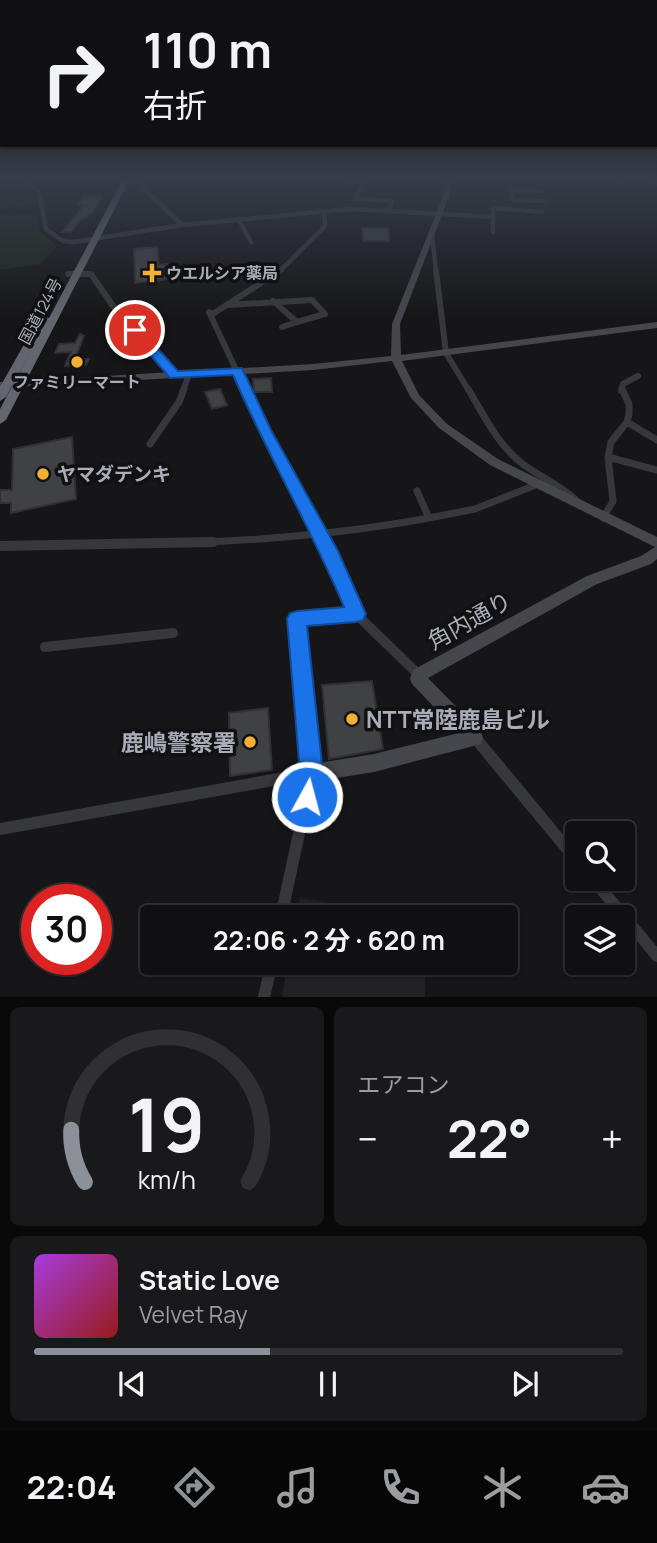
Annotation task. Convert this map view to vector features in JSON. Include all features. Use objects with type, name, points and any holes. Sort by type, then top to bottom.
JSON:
[{"type":"highway","name":"国道124号","points":[[0,397],[99,226]]},
{"type":"highway","name":"国道124号","points":[[0,420],[9,385]]},
{"type":"street","points":[[45,226],[46,229],[65,242],[179,226]]},
{"type":"street","points":[[242,226],[250,242]]},
{"type":"street","points":[[326,226],[289,263],[210,313],[264,430],[321,535],[356,614],[419,675]]},
{"type":"street","points":[[435,226],[396,324],[397,359],[415,396],[443,426],[494,462],[657,543]]},
{"type":"street","points":[[493,226],[493,232]]},
{"type":"street","points":[[432,234],[446,353],[500,441],[512,455],[525,466],[563,488],[583,508]]},
{"type":"street","points":[[73,274],[90,274],[113,306],[174,375]]},
{"type":"street","points":[[226,305],[312,300],[325,314],[282,327]]},
{"type":"street","points":[[273,301],[297,322]]},
{"type":"street","points":[[9,385],[397,359],[657,325]]},
{"type":"street","points":[[150,443],[179,402],[189,374]]},
{"type":"street","points":[[603,517],[612,501],[608,457],[611,442],[627,422],[629,404],[621,391],[623,383],[638,376]]},
{"type":"street","points":[[627,422],[657,440]]},
{"type":"street","points":[[608,457],[657,470]]},
{"type":"street","points":[[0,546],[268,540],[321,535],[475,509],[538,484]]},
{"type":"street","points":[[417,491],[429,518]]},
{"type":"street","name":"角内通り","points":[[475,738],[418,679],[419,675],[581,586],[646,560],[657,552]]},
{"type":"street","points":[[284,905],[312,773],[297,619],[356,614]]},
{"type":"street","points":[[45,648],[173,633]]},
{"type":"street","points":[[0,829],[374,762],[475,738],[565,846]]},
{"type":"street","points":[[603,891],[657,956]]},
{"type":"street","points":[[264,997],[269,975]]},
{"type":"shaded area","points":[[0,226],[39,226],[40,232],[57,246],[40,264],[0,270]]},
{"type":"shaded area","points":[[300,898],[342,905],[299,905]]},
{"type":"shaded area","points":[[286,975],[425,975],[425,997],[282,997]]},
{"type":"building","points":[[67,226],[76,226],[71,232],[62,232]]},
{"type":"building","points":[[362,228],[388,228],[389,241],[363,241]]},
{"type":"building","points":[[157,247],[159,265],[167,264],[170,279],[135,283],[134,249]]},
{"type":"building","points":[[80,334],[84,336],[75,359],[89,359],[86,365],[65,366],[71,352],[55,353],[59,344],[75,343]]},
{"type":"building","points":[[271,378],[272,392],[254,392],[253,379]]},
{"type":"building","points":[[220,389],[227,405],[212,409],[205,392]]},
{"type":"building","name":"ヤマダデンキ","points":[[72,437],[76,499],[11,513],[11,503],[0,503],[0,490],[12,490],[13,449]]},
{"type":"building","name":"NTT常陸鹿島ビル","points":[[372,681],[383,749],[329,759],[322,685]]},
{"type":"building","name":"鹿嶋警察署","points":[[268,708],[272,770],[230,776],[229,713]]},
{"type":"place","name":"ウエルシア薬局","points":[[152,273]]},
{"type":"place","name":"ファミリーマート","points":[[77,362]]},
{"type":"place","name":"ヤマダデンキ","points":[[43,474]]},
{"type":"place","name":"NTT常陸鹿島ビル","points":[[352,719]]},
{"type":"place","name":"鹿嶋警察署","points":[[250,742]]},
{"type":"route","points":[[135,330],[174,375],[237,371],[264,430],[304,500],[329,551],[356,614],[297,619],[312,773],[307,797]]}]
